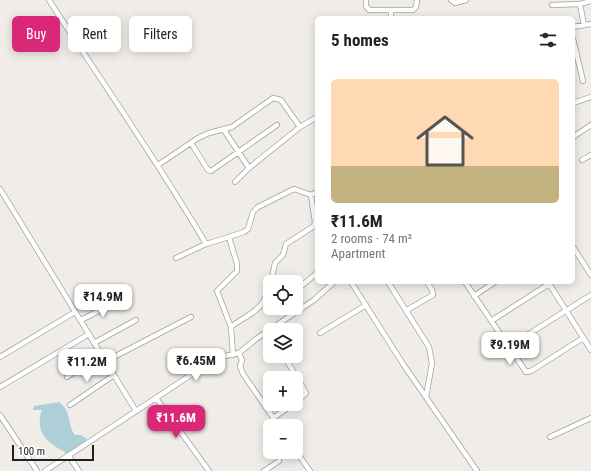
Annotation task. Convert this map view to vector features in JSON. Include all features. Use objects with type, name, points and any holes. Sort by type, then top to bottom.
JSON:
[{"type":"street","points":[[48,0],[117,106],[158,165],[206,244]]},
{"type":"street","points":[[366,0],[366,6],[370,10],[413,10],[416,7],[416,0]]},
{"type":"street","points":[[451,0],[455,3],[466,0]]},
{"type":"street","points":[[552,5],[580,4],[591,1]]},
{"type":"street","points":[[580,4],[584,26]]},
{"type":"street","points":[[391,10],[392,16]]},
{"type":"street","points":[[575,27],[591,24]]},
{"type":"street","points":[[575,47],[583,81]]},
{"type":"street","points":[[575,102],[591,97]]},
{"type":"street","points":[[158,165],[208,133],[232,127],[273,98],[281,100],[300,127]]},
{"type":"street","points":[[235,182],[249,168],[300,127],[315,118]]},
{"type":"street","points":[[191,143],[210,171],[277,125]]},
{"type":"street","points":[[575,136],[591,125]]},
{"type":"street","points":[[224,130],[249,168]]},
{"type":"street","points":[[582,160],[591,155]]},
{"type":"street","points":[[0,189],[136,411]]},
{"type":"street","points":[[176,258],[206,244],[244,232],[248,229],[253,212],[258,206],[294,189],[311,195],[315,193]]},
{"type":"street","points":[[272,275],[275,263],[283,255],[286,244],[314,226],[315,222],[311,195]]},
{"type":"street","points":[[229,237],[237,264],[237,271],[217,291],[231,327],[233,355]]},
{"type":"street","points":[[575,250],[591,275]]},
{"type":"street","points":[[303,285],[315,275]]},
{"type":"street","points":[[282,323],[314,300],[332,284]]},
{"type":"street","points":[[352,284],[426,397],[478,471]]},
{"type":"street","points":[[389,284],[425,340],[431,354],[432,364],[426,397]]},
{"type":"street","points":[[407,310],[433,295],[428,284]]},
{"type":"street","points":[[466,284],[524,371],[528,372],[583,338]]},
{"type":"street","points":[[474,296],[492,284]]},
{"type":"street","points":[[491,321],[547,284]]},
{"type":"street","points":[[550,284],[591,350]]},
{"type":"street","points":[[508,347],[591,295]]},
{"type":"street","points":[[80,320],[118,301]]},
{"type":"street","points":[[231,327],[263,303]]},
{"type":"street","points":[[320,333],[366,305]]},
{"type":"street","points":[[0,357],[75,312]]},
{"type":"street","points":[[106,361],[191,317]]},
{"type":"street","points":[[94,343],[136,320]]},
{"type":"street","points":[[0,387],[89,334]]},
{"type":"street","points":[[45,471],[212,361],[220,357],[239,354],[263,336]]},
{"type":"street","points":[[67,377],[101,354]]},
{"type":"street","points":[[239,354],[242,360],[240,366],[243,374],[274,418],[284,411]]},
{"type":"street","points":[[70,405],[114,375]]},
{"type":"street","points":[[303,387],[305,390],[305,396],[303,397]]},
{"type":"street","points":[[156,398],[209,471]]},
{"type":"street","points":[[0,415],[37,471]]},
{"type":"street","points":[[550,437],[591,418]]},
{"type":"street","points":[[68,456],[79,471]]},
{"type":"street","points":[[302,459],[310,471]]},
{"type":"street","points":[[264,471],[279,461]]},
{"type":"water","points":[[59,402],[68,414],[72,431],[75,435],[81,435],[87,439],[84,443],[67,453],[54,446],[44,436],[40,425],[42,410],[33,410],[34,406]]}]
